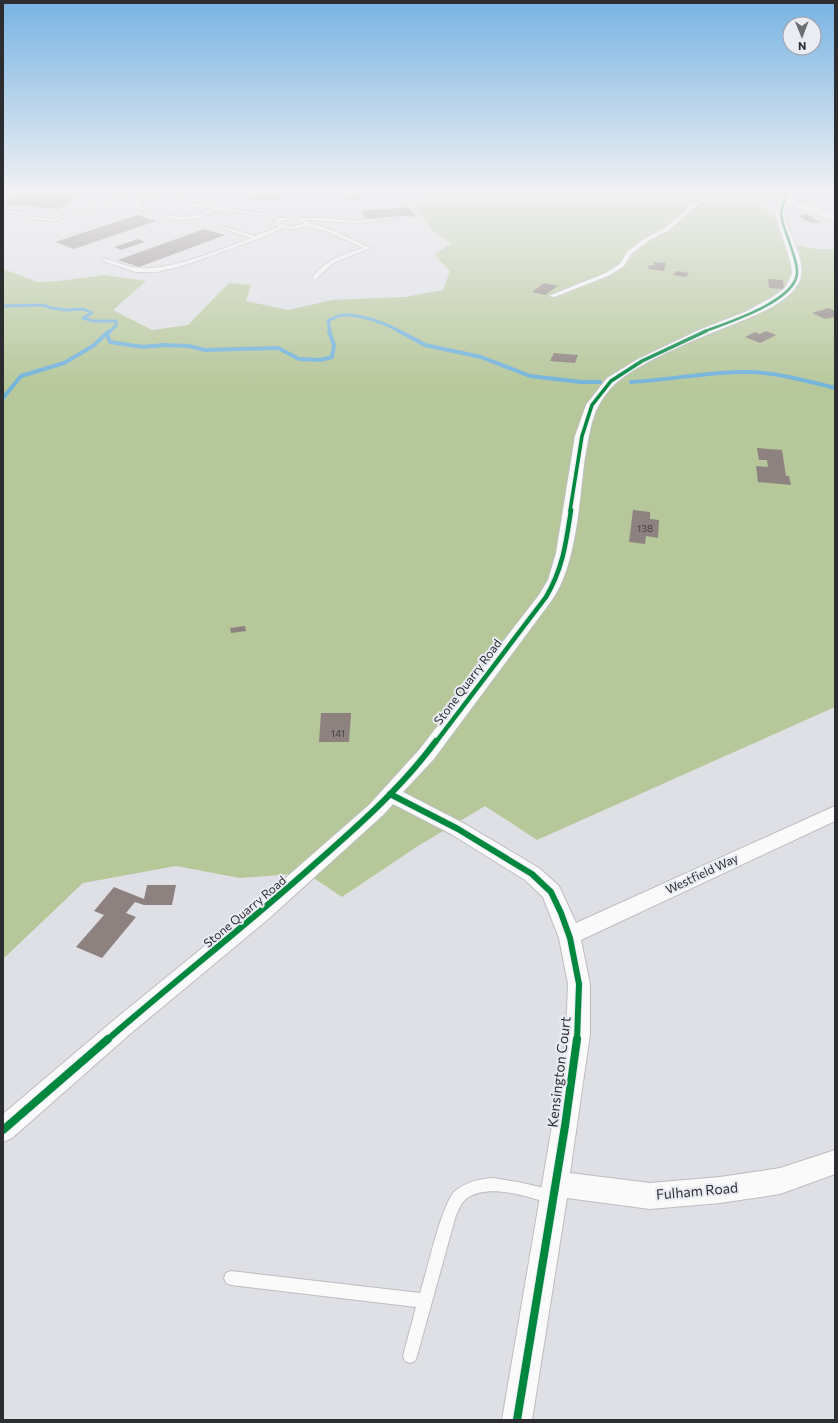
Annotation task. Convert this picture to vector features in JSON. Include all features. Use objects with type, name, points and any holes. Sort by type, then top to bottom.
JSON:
[{"type":"street","name":"Stone Quarry Road","points":[[3,1130],[122,1027],[258,915],[376,810],[426,756],[546,597],[556,580],[564,553],[582,436],[592,405],[611,381],[642,361],[775,300],[794,283],[796,274],[794,258]]},
{"type":"street","name":"Kensington Court","points":[[390,794],[458,829],[532,874],[551,892],[561,913],[569,936],[579,984],[578,1034],[555,1190],[517,1420]]},
{"type":"street","name":"Westfield Way","points":[[569,936],[835,813]]},
{"type":"street","name":"Fulham Road","points":[[555,1190],[650,1196],[712,1191],[780,1182],[835,1162]]},
{"type":"lane","points":[[105,260],[136,270],[157,270],[196,258]]},
{"type":"lane","points":[[315,278],[320,269],[335,258]]},
{"type":"lane","points":[[552,296],[608,274],[622,265],[626,258]]},
{"type":"lane","points":[[410,1356],[450,1213],[460,1195],[477,1186],[491,1184],[555,1190]]},
{"type":"lane","points":[[231,1278],[425,1301]]},
{"type":"green space","points":[[438,258],[835,258],[835,707],[537,840],[485,806],[418,846],[342,897],[306,873],[240,878],[176,866],[83,883],[3,959],[3,269],[38,282],[59,281],[104,275],[146,281],[113,310],[152,330],[188,325],[229,283],[251,285],[246,301],[288,310],[332,300],[405,297],[443,290],[450,271]]},
{"type":"building","points":[[122,258],[162,258],[139,267],[118,260]]},
{"type":"building","points":[[654,262],[666,263],[664,271],[648,269],[649,265],[653,266]]},
{"type":"building","points":[[676,271],[689,273],[686,277],[673,275]]},
{"type":"building","points":[[768,279],[783,280],[784,289],[769,288]]},
{"type":"building","points":[[544,283],[558,286],[545,295],[532,292]]},
{"type":"building","points":[[829,308],[835,311],[835,317],[825,319],[812,313]]},
{"type":"building","points":[[766,331],[776,335],[760,343],[745,337],[755,332],[760,334]]},
{"type":"building","points":[[554,353],[578,355],[575,363],[550,361]]},
{"type":"building","points":[[757,448],[782,450],[786,476],[789,476],[791,485],[758,482],[756,466],[768,467],[767,460],[759,460]]},
{"type":"building","points":[[633,510],[650,512],[650,519],[659,520],[658,538],[646,536],[645,544],[629,542]]},
{"type":"building","points":[[245,626],[246,631],[231,633],[230,628]]},
{"type":"building","points":[[321,713],[351,713],[349,742],[319,742]]},
{"type":"building","points":[[147,885],[176,885],[172,905],[144,905],[135,902],[126,913],[136,917],[102,958],[76,947],[104,915],[94,911],[114,887],[144,899]]},
{"type":"waterway","points":[[3,306],[43,305],[51,308],[67,310],[83,309],[92,313],[83,318],[93,321],[116,321],[116,326],[109,332]]},
{"type":"waterway","points":[[330,332],[328,321],[337,316],[343,315],[357,316],[373,320],[388,325],[401,332]]},
{"type":"waterway","points":[[109,332],[107,334],[110,342],[143,347],[164,345],[189,346],[205,350],[278,348],[299,359],[320,360],[332,357],[334,345],[329,331]]},
{"type":"waterway","points":[[399,331],[425,345],[481,357],[530,376],[581,382],[600,382]]},
{"type":"waterway","points":[[3,398],[21,376],[64,363],[93,346],[108,332]]},
{"type":"waterway","points":[[631,382],[705,374],[750,372],[782,376],[835,388]]},
{"type":"cycle path","points":[[3,1130],[122,1027],[258,915],[376,810],[426,755],[546,597],[556,580],[564,553],[582,436],[592,405],[611,381],[642,361],[703,332],[749,314],[775,300],[789,290],[794,283],[797,274],[794,258]]},
{"type":"cycle path","points":[[390,794],[458,829],[532,874],[551,892],[561,913],[570,938],[579,984],[578,1034],[565,1126],[517,1420]]}]
